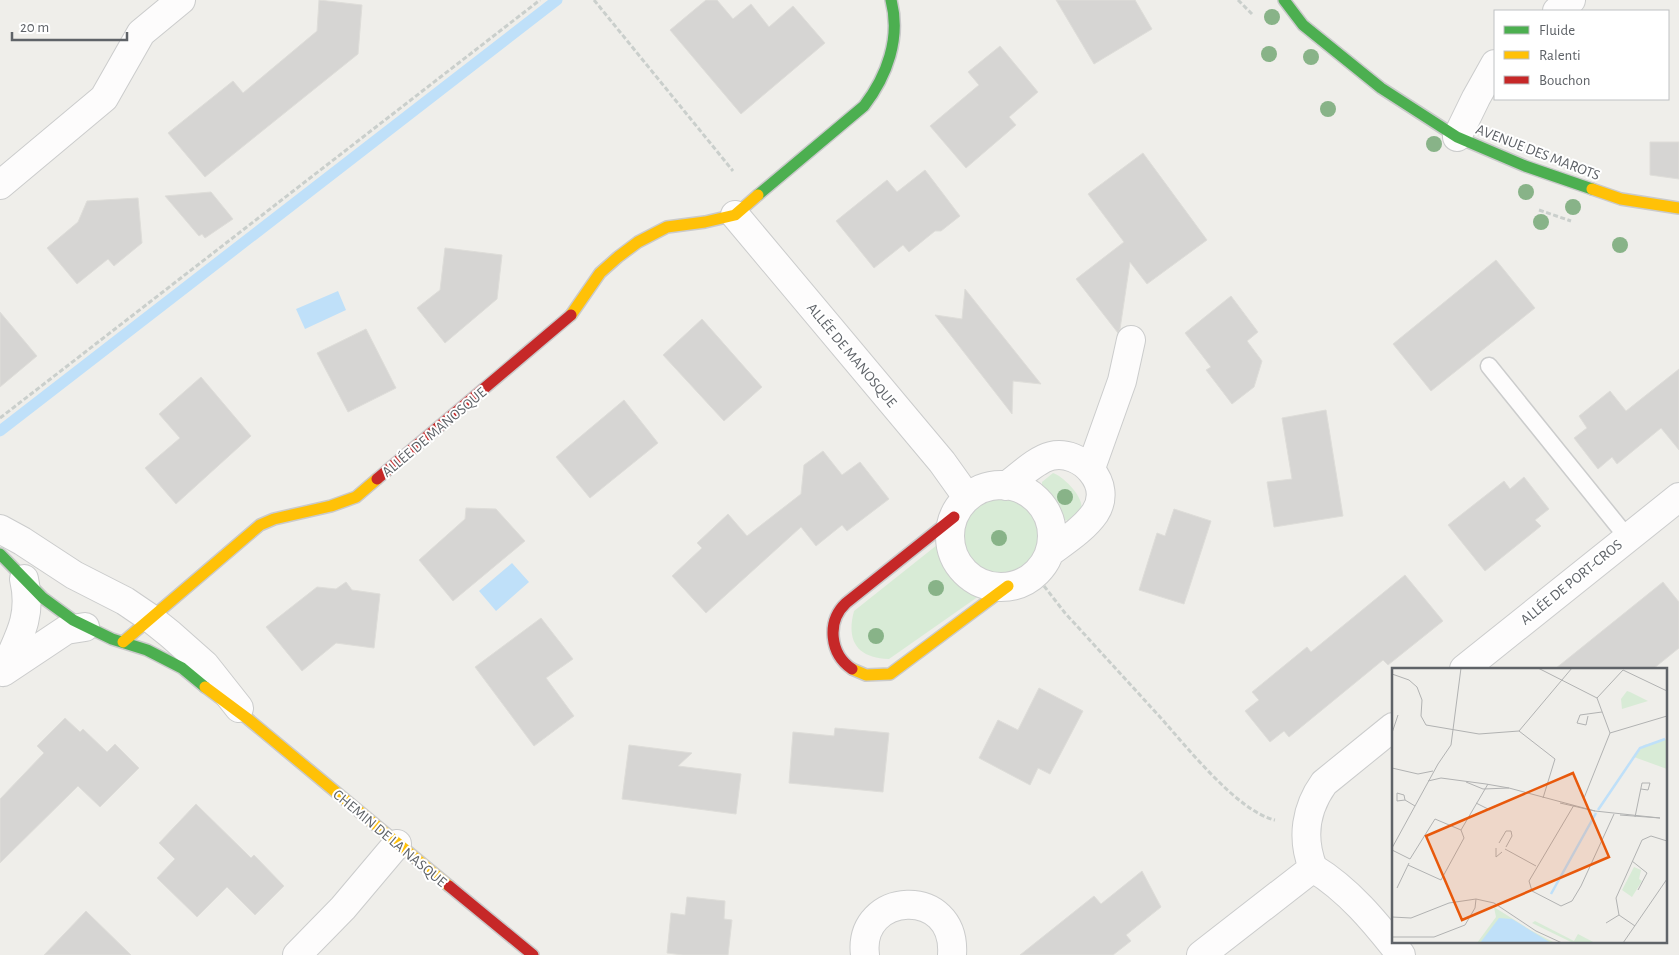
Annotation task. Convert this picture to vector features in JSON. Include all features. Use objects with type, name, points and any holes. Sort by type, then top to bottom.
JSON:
[{"type":"street","points":[[0,185],[104,98],[141,33],[181,0]]},
{"type":"street","name":"ALLÉE DE MANOSQUE","points":[[123,642],[260,525],[274,519],[331,506],[356,497],[568,319],[582,301],[594,280],[630,248],[666,227],[684,223],[721,220],[744,206],[864,106],[874,95],[880,84],[895,35],[896,18],[891,0]]},
{"type":"street","name":"AVENUE DES MAROTS","points":[[1284,0],[1303,24],[1381,88],[1457,137],[1525,166],[1621,199],[1679,208]]},
{"type":"street","points":[[1557,10],[1571,0]]},
{"type":"street","points":[[1457,137],[1494,66]]},
{"type":"street","name":"ALLÉE DE MANOSQUE","points":[[744,206],[942,462],[961,507]]},
{"type":"street","points":[[1091,468],[1122,381],[1131,340]]},
{"type":"street","points":[[961,507],[950,527],[950,544],[955,561],[966,574],[980,584],[997,588],[1014,586],[1030,579],[1043,563],[1087,523],[1096,511],[1100,497],[1099,481],[1091,468],[1079,459],[1064,455],[1050,456],[1006,486]]},
{"type":"street","points":[[1008,586],[890,674],[876,676],[861,674],[848,667],[838,656],[833,642],[833,627],[837,613],[842,607],[982,489],[998,485],[1014,487],[1030,494],[1042,505],[1049,520],[1052,536],[1043,563]]},
{"type":"street","name":"ALLÉE DE PORT-CROS","points":[[1465,668],[1627,536],[1679,497]]},
{"type":"street","name":"CHEMIN DE LA NASQUE","points":[[0,529],[22,541],[74,576],[125,601],[150,618],[205,665],[248,719]]},
{"type":"street","name":"CHEMIN DE LA NASQUE","points":[[0,554],[43,598],[73,620],[85,627],[147,650],[182,668],[213,694],[248,719],[533,955]]},
{"type":"street","points":[[1,673],[17,641],[26,616],[28,595],[24,579]]},
{"type":"street","points":[[43,598],[98,587]]},
{"type":"street","points":[[1,673],[66,630],[85,627]]},
{"type":"street","points":[[1392,728],[1324,783],[1311,805],[1306,827],[1306,846],[1312,868],[1339,886],[1368,914],[1401,955]]},
{"type":"street","points":[[297,955],[343,908],[397,844]]},
{"type":"street","points":[[1201,955],[1312,868]]},
{"type":"street","points":[[865,955],[865,938],[872,924],[882,912],[896,906],[911,904],[926,907],[939,916],[948,928],[956,951]]},
{"type":"lane","points":[[1489,366],[1627,536]]},
{"type":"path","points":[[0,418],[540,0]]},
{"type":"path","points":[[594,0],[744,206]]},
{"type":"path","points":[[1043,563],[1048,592],[1218,781],[1248,807],[1266,818],[1306,827]]},
{"type":"green space","points":[[1053,473],[1067,483],[1080,499],[1081,509],[1070,521],[1064,520],[1058,504],[1042,486],[1042,482]]},
{"type":"green space","points":[[1000,497],[1014,500],[1027,508],[1035,521],[1038,535],[1035,549],[1027,562],[1014,570],[1000,573],[986,570],[973,562],[965,549],[962,535],[965,521],[973,508],[986,500]]},
{"type":"green space","points":[[937,545],[939,554],[947,569],[964,587],[979,596],[889,659],[878,658],[862,651],[856,646],[853,639],[852,622],[854,611]]},
{"type":"water","points":[[338,291],[346,310],[305,329],[296,309]]},
{"type":"water","points":[[512,563],[529,582],[496,611],[479,591]]},
{"type":"building","points":[[319,0],[362,5],[358,54],[205,177],[168,133],[233,81],[243,93],[317,31]]},
{"type":"building","points":[[706,0],[717,0],[733,19],[751,4],[769,27],[793,6],[825,43],[741,114],[670,30]]},
{"type":"building","points":[[1056,0],[1135,0],[1152,29],[1094,64]]},
{"type":"building","points":[[1000,46],[1038,92],[1009,117],[1016,125],[966,168],[930,126],[979,85],[968,72]]},
{"type":"building","points":[[1650,142],[1679,142],[1679,179],[1650,175]]},
{"type":"building","points":[[1143,153],[1207,240],[1147,284],[1130,262],[1118,333],[1076,279],[1124,242],[1088,194]]},
{"type":"building","points":[[925,170],[960,216],[941,231],[935,231],[909,252],[903,245],[874,268],[836,221],[887,180],[897,192]]},
{"type":"building","points":[[211,192],[233,219],[205,238],[202,234],[199,236],[165,196]]},
{"type":"building","points":[[138,198],[142,243],[114,266],[108,259],[77,284],[47,248],[78,222],[87,201]]},
{"type":"building","points":[[445,248],[502,255],[497,299],[445,343],[417,308],[440,290]]},
{"type":"building","points":[[1496,260],[1535,308],[1431,391],[1393,344]]},
{"type":"building","points":[[965,289],[1041,384],[1013,381],[1012,414],[935,315],[962,319]]},
{"type":"building","points":[[1231,296],[1258,332],[1247,341],[1262,361],[1254,387],[1232,404],[1206,370],[1211,367],[1185,333]]},
{"type":"building","points":[[0,312],[37,356],[0,387]]},
{"type":"building","points":[[702,319],[762,387],[724,421],[663,355]]},
{"type":"building","points":[[366,329],[396,388],[348,412],[317,353]]},
{"type":"building","points":[[1679,369],[1679,450],[1661,428],[1617,464],[1612,457],[1598,469],[1574,438],[1587,428],[1579,416],[1610,391],[1626,411]]},
{"type":"building","points":[[201,377],[251,436],[176,504],[145,468],[180,438],[159,414]]},
{"type":"building","points":[[624,400],[658,443],[590,498],[556,457]]},
{"type":"building","points":[[1326,410],[1343,516],[1274,527],[1267,482],[1292,479],[1282,418]]},
{"type":"building","points":[[823,451],[842,475],[860,462],[889,499],[847,531],[842,525],[816,546],[801,527],[706,613],[672,576],[702,548],[697,543],[728,514],[747,536],[801,494],[804,465]]},
{"type":"building","points":[[1524,477],[1549,509],[1535,520],[1541,526],[1485,571],[1448,525],[1504,481],[1510,489]]},
{"type":"building","points":[[466,508],[496,509],[525,541],[453,601],[419,560],[465,519]]},
{"type":"building","points":[[1174,509],[1211,521],[1184,604],[1139,590],[1157,533],[1165,536]]},
{"type":"building","points":[[1405,575],[1443,621],[1388,665],[1383,660],[1289,737],[1284,731],[1270,742],[1245,711],[1259,700],[1252,692],[1307,647],[1311,652]]},
{"type":"building","points":[[346,582],[352,590],[380,594],[374,648],[336,643],[302,671],[266,627],[317,587],[336,589]]},
{"type":"building","points":[[1663,582],[1679,602],[1679,648],[1654,668],[1556,668]]},
{"type":"building","points":[[541,618],[573,659],[546,678],[574,716],[534,746],[475,667]]},
{"type":"building","points":[[1039,688],[1083,711],[1050,774],[1038,768],[1030,785],[979,758],[998,720],[1018,730]]},
{"type":"building","points":[[65,718],[80,732],[83,729],[107,752],[115,744],[139,768],[100,807],[78,786],[0,863],[0,799],[44,753],[37,746]]},
{"type":"building","points":[[835,728],[889,733],[883,792],[789,783],[793,732],[834,736]]},
{"type":"building","points":[[629,745],[692,753],[678,766],[741,774],[736,814],[622,799]]},
{"type":"building","points":[[196,804],[251,858],[254,855],[284,886],[255,915],[227,887],[197,917],[157,878],[175,859],[159,843]]},
{"type":"building","points":[[1142,871],[1161,907],[1126,935],[1131,941],[1113,955],[1020,955],[1094,896],[1101,904]]},
{"type":"building","points":[[687,897],[725,901],[724,919],[732,920],[728,955],[667,953],[671,913],[685,915]]},
{"type":"building","points":[[86,911],[131,955],[44,955]]},
{"type":"waterway","points":[[0,431],[557,0]]},
{"type":"traffic: fast","points":[[758,195],[864,106],[879,82],[890,56],[894,28],[891,0]]},
{"type":"traffic: fast","points":[[1284,0],[1303,25],[1381,88],[1457,137],[1525,166],[1592,189]]},
{"type":"traffic: fast","points":[[0,554],[43,598],[73,620],[112,639],[147,650],[182,668],[205,687]]},
{"type":"traffic: slow","points":[[1592,189],[1621,199],[1679,208]]},
{"type":"traffic: slow","points":[[571,315],[600,273],[638,242],[667,227],[705,222],[735,215],[758,195]]},
{"type":"traffic: slow","points":[[123,642],[260,525],[274,519],[331,506],[356,497],[377,479]]},
{"type":"traffic: slow","points":[[852,669],[866,675],[890,674],[1008,586]]},
{"type":"traffic: slow","points":[[205,687],[248,719],[449,886]]},
{"type":"traffic: jam","points":[[377,479],[571,315]]},
{"type":"traffic: jam","points":[[852,669],[839,655],[833,638],[835,619],[840,611],[846,603],[954,517]]},
{"type":"traffic: jam","points":[[449,886],[533,955]]}]
